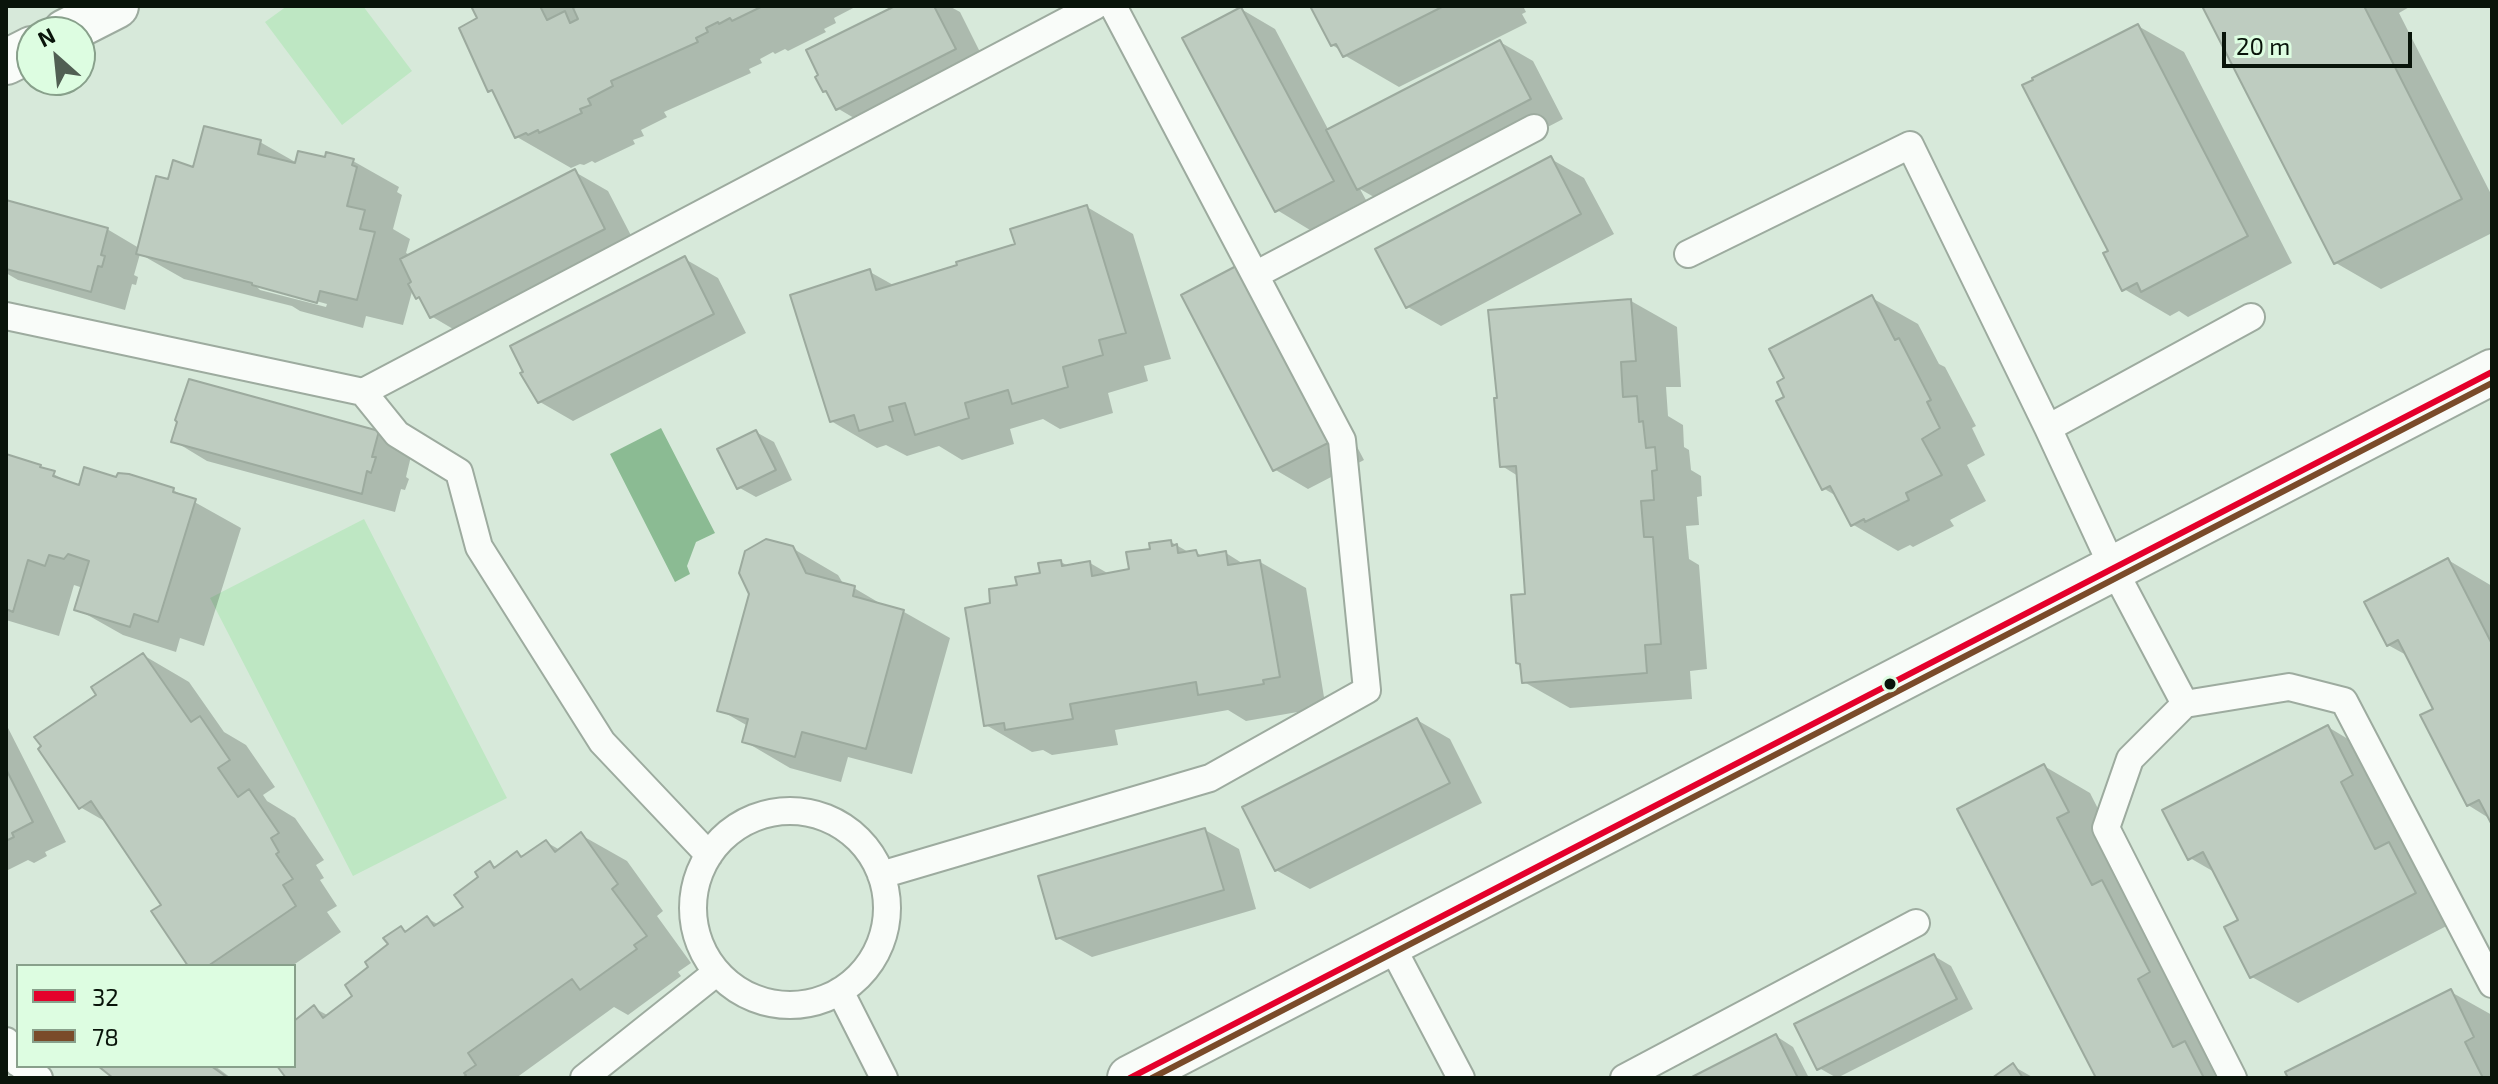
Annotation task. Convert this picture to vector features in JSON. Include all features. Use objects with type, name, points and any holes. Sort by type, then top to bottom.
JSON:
[{"type":"main road","points":[[96,16],[116,6]]},
{"type":"main road","points":[[1130,1078],[2492,372]]},
{"type":"lane","points":[[363,392],[1095,6]]},
{"type":"lane","points":[[881,875],[1210,778],[1367,690],[1342,440],[1113,6]]},
{"type":"lane","points":[[1255,275],[1534,128]]},
{"type":"lane","points":[[1688,254],[1910,145],[2113,568],[2185,704]]},
{"type":"lane","points":[[6,316],[363,392],[397,434],[459,472],[479,547],[602,742],[709,855]]},
{"type":"lane","points":[[2048,428],[2251,317]]},
{"type":"lane","points":[[2233,1078],[2106,828],[2130,759],[2185,704],[2289,687],[2344,701],[2492,984]]},
{"type":"lane","points":[[779,812],[816,815],[849,831],[873,857],[881,875],[887,904],[882,940],[864,972],[840,991],[812,1003],[776,1005],[742,993],[707,960],[697,937],[693,913],[698,877],[709,855],[725,837],[744,823],[779,812]]},
{"type":"lane","points":[[1624,1078],[1916,923]]},
{"type":"lane","points":[[1390,943],[1461,1078]]},
{"type":"lane","points":[[584,1078],[717,972]]},
{"type":"lane","points":[[840,991],[884,1078]]},
{"type":"shaded area","points":[[287,6],[363,6],[412,71],[342,125],[265,22]]},
{"type":"shaded area","points":[[661,428],[715,533],[696,542],[687,566],[690,574],[675,582],[610,454]]},
{"type":"shaded area","points":[[364,519],[507,798],[353,876],[210,598]]},
{"type":"building","points":[[471,6],[540,6],[547,20],[565,11],[570,23],[578,19],[573,8],[578,6],[763,6],[732,21],[730,18],[718,22],[696,38],[698,42],[611,81],[613,86],[588,99],[591,105],[580,109],[582,113],[539,133],[538,130],[515,138],[492,90],[488,92],[459,28],[477,18]]},
{"type":"building","points":[[895,6],[934,6],[956,49],[836,110],[815,77],[818,75],[806,50]]},
{"type":"building","points":[[1310,6],[1444,6],[1343,57],[1336,44],[1331,46]]},
{"type":"building","points":[[2202,6],[2364,6],[2462,199],[2334,264]]},
{"type":"building","points":[[1241,7],[1334,181],[1275,212],[1182,38]]},
{"type":"building","points":[[2138,24],[2248,236],[2141,292],[2137,283],[2122,291],[2103,253],[2108,251],[2022,85]]},
{"type":"building","points":[[1500,40],[1531,99],[1357,190],[1326,130]]},
{"type":"building","points":[[204,126],[261,140],[258,154],[295,163],[298,151],[325,157],[326,152],[354,159],[352,165],[357,167],[347,206],[365,210],[360,229],[375,232],[357,300],[320,291],[317,303],[136,254],[156,176],[168,179],[173,160],[193,167]]},
{"type":"building","points":[[1551,156],[1581,214],[1406,308],[1375,249]]},
{"type":"building","points":[[575,169],[605,229],[430,318],[408,284],[411,282],[400,259]]},
{"type":"building","points":[[6,200],[108,228],[101,255],[105,256],[102,267],[98,266],[91,292],[6,269]]},
{"type":"building","points":[[1087,205],[1126,333],[1099,340],[1103,355],[1063,367],[1068,387],[1012,404],[1008,390],[965,403],[969,418],[915,435],[905,403],[889,407],[893,421],[859,431],[854,415],[830,422],[790,295],[870,269],[876,290],[1015,244],[1010,229]]},
{"type":"building","points":[[685,256],[714,314],[538,403],[520,373],[523,372],[510,346]]},
{"type":"building","points":[[1240,264],[1332,441],[1273,471],[1181,295]]},
{"type":"building","points":[[1872,295],[1895,340],[1899,338],[1931,400],[1927,402],[1940,428],[1922,439],[1942,475],[1906,493],[1909,500],[1851,526],[1830,486],[1822,490],[1776,401],[1784,397],[1777,382],[1784,378],[1769,349]]},
{"type":"building","points":[[1631,299],[1636,361],[1621,362],[1623,397],[1637,396],[1639,422],[1643,421],[1646,448],[1655,447],[1657,470],[1652,471],[1654,500],[1641,501],[1644,537],[1653,537],[1661,644],[1645,645],[1647,673],[1522,683],[1520,664],[1516,663],[1511,595],[1525,594],[1516,466],[1500,467],[1488,310]]},
{"type":"building","points":[[189,379],[379,431],[372,457],[376,457],[371,473],[367,471],[362,494],[171,442]]},
{"type":"building","points":[[756,430],[776,470],[737,489],[717,449]]},
{"type":"building","points":[[6,454],[41,465],[55,471],[53,476],[79,485],[84,467],[116,477],[118,473],[129,474],[174,488],[173,492],[196,499],[158,622],[134,614],[130,627],[74,610],[89,561],[68,554],[64,559],[49,555],[45,566],[28,560],[13,612],[6,609]]},
{"type":"building","points":[[766,539],[793,546],[806,573],[855,586],[853,596],[904,610],[866,749],[802,732],[795,757],[742,742],[748,719],[717,711],[749,594],[739,573],[745,551]]},
{"type":"building","points":[[1171,540],[1172,546],[1177,544],[1178,553],[1196,550],[1198,556],[1226,551],[1228,565],[1260,560],[1280,677],[1263,680],[1264,684],[1198,695],[1196,682],[1070,704],[1073,719],[1005,730],[1004,723],[984,726],[965,608],[990,603],[989,589],[1017,585],[1015,577],[1040,573],[1038,563],[1061,560],[1062,566],[1090,561],[1092,576],[1129,569],[1126,552],[1150,549],[1149,543]]},
{"type":"building","points":[[2448,558],[2492,644],[2492,825],[2479,800],[2467,806],[2420,715],[2433,709],[2398,640],[2387,646],[2364,602]]},
{"type":"building","points":[[143,653],[191,722],[200,716],[230,760],[218,768],[238,797],[249,789],[279,833],[271,838],[279,852],[276,854],[293,879],[283,885],[296,906],[211,964],[187,964],[151,911],[161,905],[91,801],[79,809],[38,749],[41,746],[34,737],[96,695],[91,687]]},
{"type":"building","points":[[1417,718],[1450,783],[1275,871],[1242,807]]},
{"type":"building","points":[[2328,725],[2353,775],[2341,782],[2375,849],[2389,842],[2416,893],[2250,978],[2224,927],[2238,920],[2203,852],[2188,860],[2162,810]]},
{"type":"building","points":[[2044,764],[2069,812],[2057,818],[2092,885],[2102,880],[2150,972],[2138,979],[2173,1047],[2185,1041],[2204,1078],[2096,1078],[1957,809]]},
{"type":"building","points":[[6,769],[33,822],[12,833],[14,837],[6,841]]},
{"type":"building","points":[[1205,828],[1224,890],[1056,939],[1038,876]]},
{"type":"building","points":[[581,832],[618,884],[612,889],[647,936],[634,945],[637,949],[580,990],[572,979],[468,1053],[476,1065],[464,1073],[463,1078],[286,1078],[278,1068],[296,1068],[296,1019],[314,1005],[323,1018],[352,996],[345,985],[368,967],[365,962],[388,944],[383,938],[401,926],[405,932],[427,916],[434,926],[463,907],[454,895],[478,877],[475,872],[490,861],[494,868],[517,851],[521,857],[546,840],[555,852]]},
{"type":"building","points":[[1934,954],[1957,999],[1817,1070],[1794,1024]]},
{"type":"building","points":[[2451,989],[2474,1037],[2465,1042],[2483,1078],[2288,1078],[2285,1072]]},
{"type":"building","points":[[1776,1034],[1798,1078],[1690,1078]]},
{"type":"building","points":[[2013,1063],[2023,1078],[1992,1078]]},
{"type":"building","points":[[100,1068],[214,1068],[228,1078],[113,1078]]},
{"type":"transit line","name":"32","points":[[1130,1078],[2492,372]]},
{"type":"transit line","name":"78","points":[[1152,1078],[2492,383]]}]
